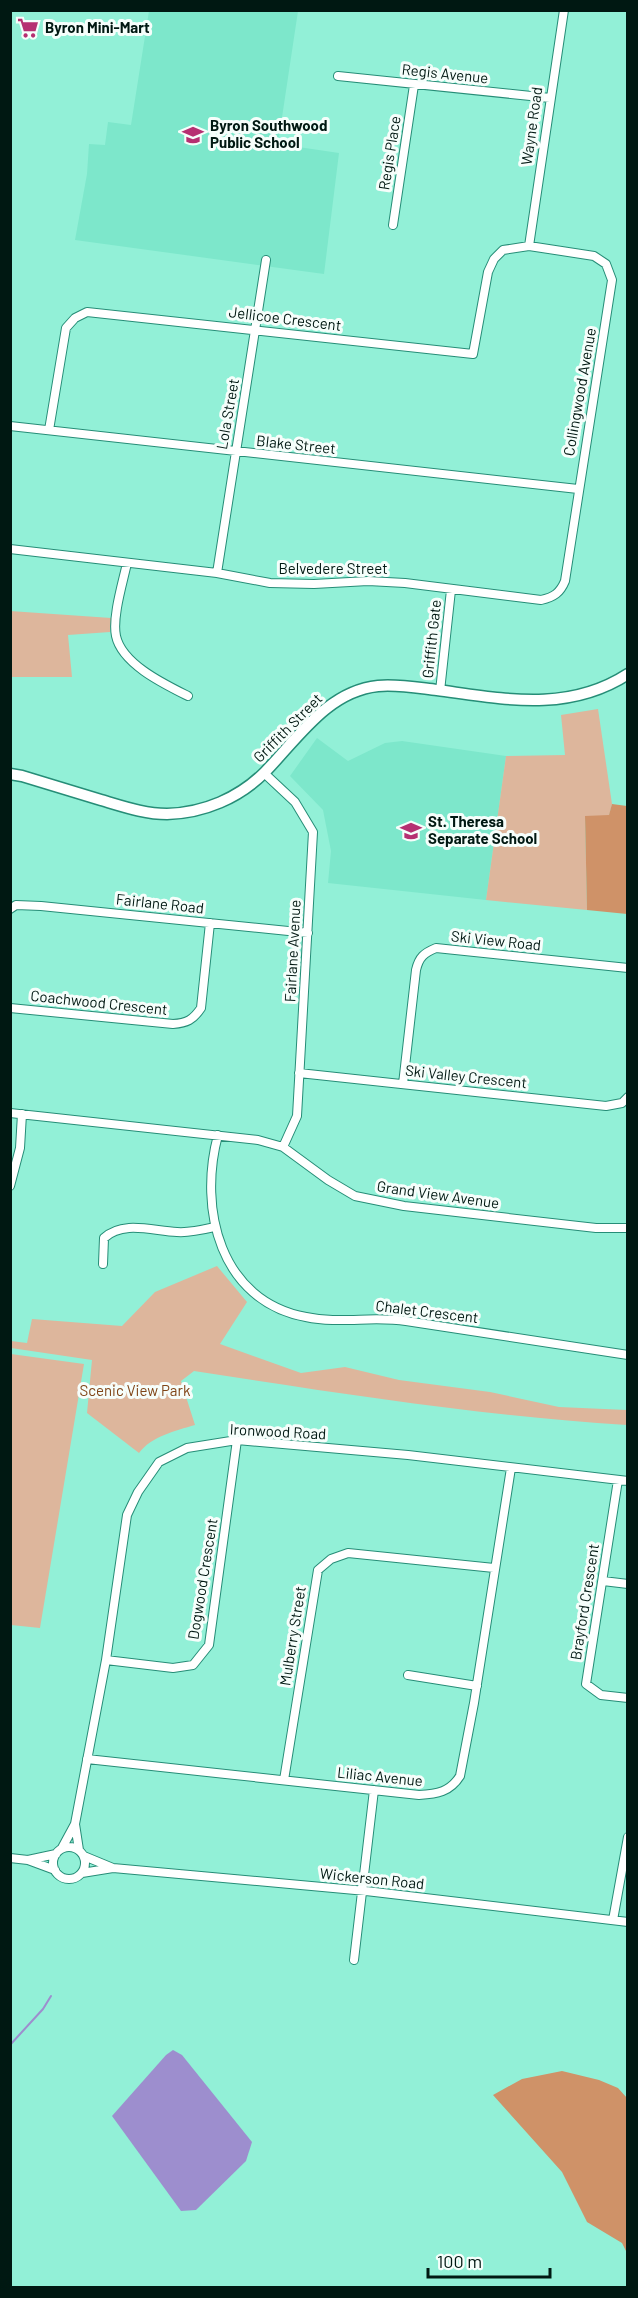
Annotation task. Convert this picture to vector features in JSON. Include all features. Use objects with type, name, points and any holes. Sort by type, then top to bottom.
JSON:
[{"type":"street","name":"Wayne Road","points":[[529,246],[564,10]]},
{"type":"street","name":"Regis Avenue","points":[[338,76],[550,98]]},
{"type":"street","name":"Regis Place","points":[[393,225],[414,85]]},
{"type":"street","name":"Jellicoe Crescent","points":[[49,430],[66,328],[75,318],[87,312],[474,354],[488,272],[494,259],[503,250],[529,246]]},
{"type":"street","name":"Collingwood Avenue","points":[[529,246],[594,256],[606,264],[612,280],[565,581],[560,592],[549,598]]},
{"type":"street","name":"Lola Street","points":[[216,573],[266,260]]},
{"type":"street","name":"Blake Street","points":[[10,426],[578,489]]},
{"type":"street","name":"Belvedere Street","points":[[10,549],[216,573],[270,583],[314,585],[368,581],[405,583],[541,600],[549,598]]},
{"type":"street","points":[[127,562],[116,617],[116,635],[125,656],[152,677],[188,696]]},
{"type":"street","name":"Griffith Gate","points":[[440,691],[451,590]]},
{"type":"street","name":"Griffith Street","points":[[10,774],[143,812],[168,814],[201,809],[226,801],[264,773],[316,716],[344,696],[378,686],[528,701],[563,700],[601,688],[627,674]]},
{"type":"street","name":"Fairlane Avenue","points":[[264,773],[295,802],[313,832],[297,1116],[283,1147]]},
{"type":"street","name":"Fairlane Road","points":[[10,909],[16,905],[41,906],[308,933]]},
{"type":"street","name":"Coachwood Crescent","points":[[10,1008],[173,1024],[185,1023],[194,1019],[201,1008],[210,923]]},
{"type":"street","name":"Ski View Road","points":[[403,1084],[416,970],[418,961],[424,953],[436,948],[627,968]]},
{"type":"street","name":"Ski Valley Crescent","points":[[299,1073],[606,1106],[622,1104],[627,1097]]},
{"type":"street","name":"Grand View Avenue","points":[[10,1113],[258,1140],[283,1147],[328,1180],[356,1196],[426,1208],[596,1228],[627,1228]]},
{"type":"street","points":[[10,1186],[20,1148],[22,1114]]},
{"type":"street","name":"Chalet Crescent","points":[[218,1135],[214,1154],[212,1191],[214,1227],[225,1257],[242,1281],[274,1306],[302,1317],[322,1320],[384,1318],[627,1355]]},
{"type":"street","points":[[103,1264],[104,1238],[112,1230],[138,1228],[178,1233],[214,1227]]},
{"type":"street","name":"Ironwood Road","points":[[59,1851],[75,1824],[106,1660],[128,1515],[138,1492],[159,1462],[187,1448],[237,1440],[408,1455],[623,1480]]},
{"type":"street","name":"Dogwood Crescent","points":[[106,1660],[173,1668],[193,1665],[209,1645],[237,1440]]},
{"type":"street","name":"Liliac Avenue","points":[[87,1760],[419,1796],[447,1791],[455,1785],[460,1776],[477,1686],[511,1468]]},
{"type":"street","name":"Brayford Crescent","points":[[623,1480],[586,1684],[601,1695],[627,1698]]},
{"type":"street","name":"Mulberry Street","points":[[284,1780],[318,1570],[331,1559],[348,1553],[494,1568]]},
{"type":"street","points":[[603,1581],[627,1584]]},
{"type":"street","points":[[408,1675],[477,1686]]},
{"type":"street","points":[[354,1960],[374,1790]]},
{"type":"street","name":"Ironwood Road","points":[[75,1824],[81,1853]]},
{"type":"street","points":[[613,1920],[627,1837]]},
{"type":"street","points":[[10,1858],[27,1860],[54,1870],[60,1877],[68,1880],[82,1873],[85,1865],[81,1853],[70,1847],[27,1860]]},
{"type":"street","points":[[54,1870],[53,1863],[59,1851]]},
{"type":"street","name":"Wickerson Road","points":[[81,1853],[114,1868]]},
{"type":"street","name":"Wickerson Road","points":[[82,1873],[114,1868],[362,1891],[627,1922]]},
{"type":"shaded area","name":"Byron Southwood Public School","points":[[149,11],[298,11],[278,144],[339,153],[324,274],[75,240],[87,174],[89,144],[105,145],[108,122],[131,125]]},
{"type":"shaded area","name":"St. Theresa Separate School","points":[[317,738],[348,761],[385,743],[402,741],[506,756],[486,900],[328,883],[331,851],[323,810],[290,776]]},
{"type":"shaded area","points":[[612,804],[627,806],[627,914],[587,910],[585,816],[609,815]]},
{"type":"shaded area","points":[[173,2050],[182,2055],[252,2142],[246,2161],[196,2210],[181,2211],[112,2116]]},
{"type":"shaded area","points":[[562,2071],[599,2080],[618,2088],[627,2098],[627,2253],[622,2243],[587,2222],[562,2172],[493,2095],[522,2079]]},
{"type":"green space","points":[[10,611],[111,618],[110,632],[68,635],[72,677],[11,677]]},
{"type":"green space","points":[[598,709],[612,804],[609,816],[585,816],[587,910],[486,900],[506,756],[565,755],[561,715]]},
{"type":"green space","name":"Scenic View Park","points":[[217,1266],[247,1302],[220,1344],[301,1373],[345,1367],[399,1380],[490,1392],[559,1407],[627,1410],[627,1425],[464,1410],[194,1371],[181,1381],[195,1425],[157,1438],[139,1453],[87,1413],[92,1360],[11,1348],[11,1341],[27,1343],[32,1319],[122,1326],[155,1292]]},
{"type":"green space","points":[[11,1354],[84,1364],[40,1628],[11,1625]]},
{"type":"waterway","points":[[10,2045],[43,2009],[51,1996]]},
{"type":"place","name":"Byron Mini-Mart","points":[[28,28]]},
{"type":"place","name":"Byron Southwood Public School","points":[[193,135]]},
{"type":"place","name":"St. Theresa Separate School","points":[[411,831]]}]
